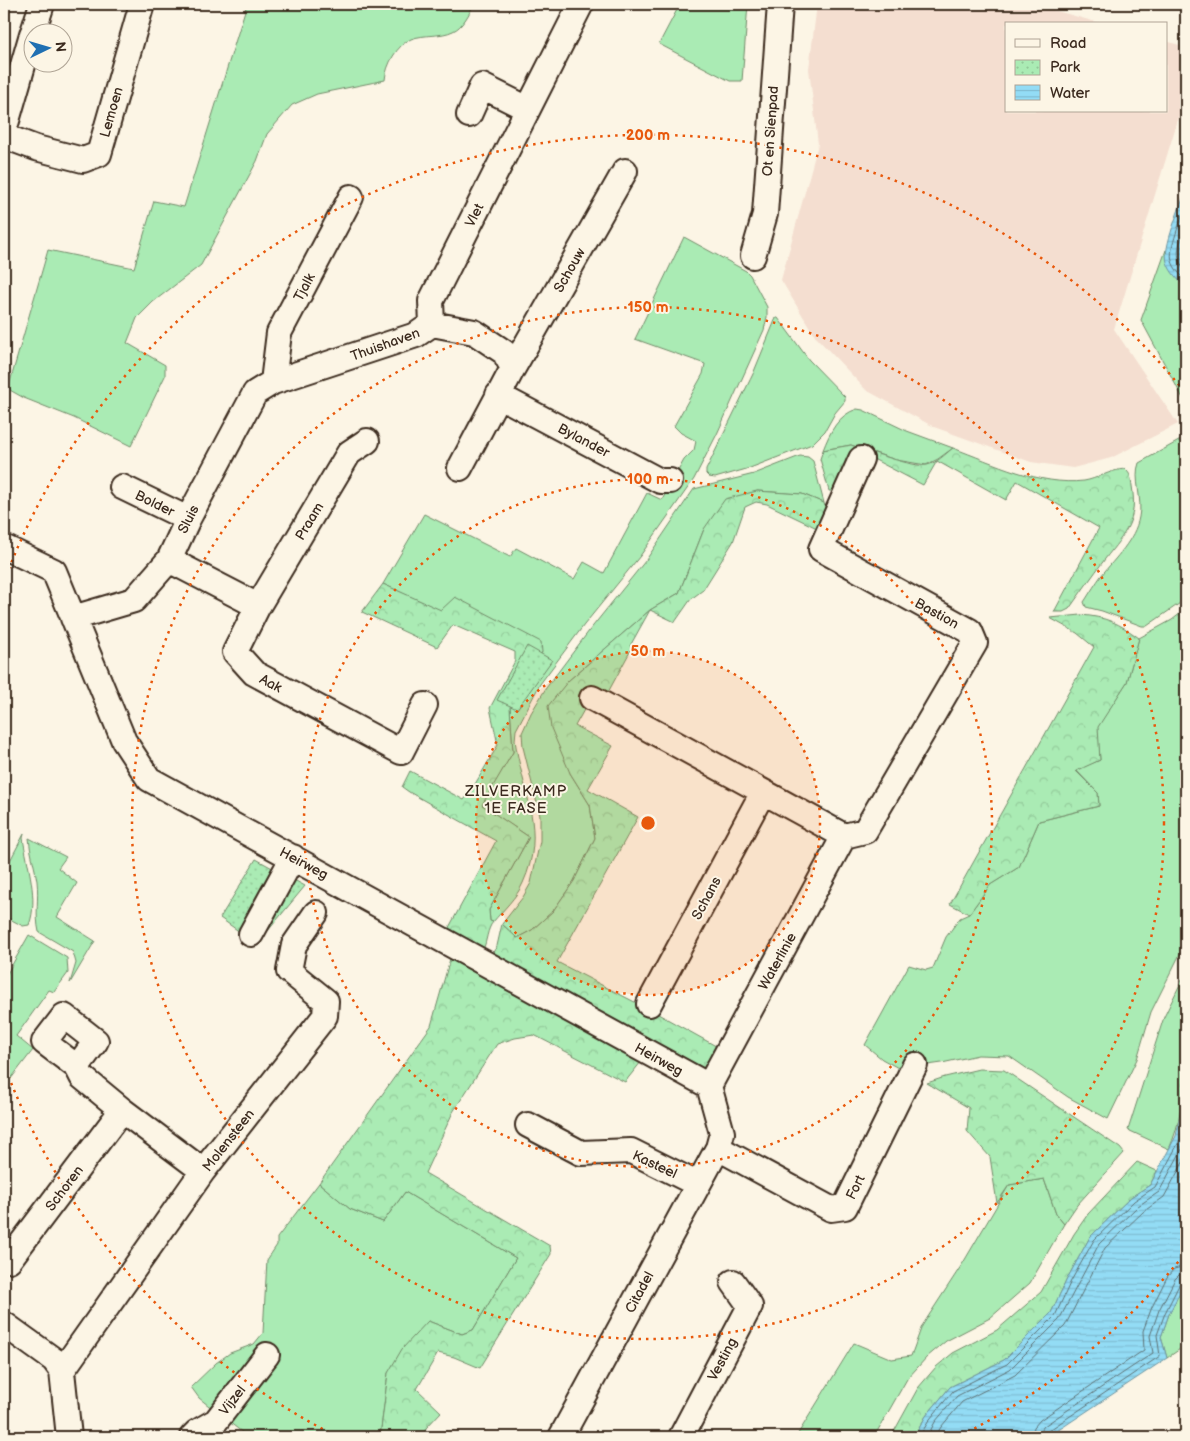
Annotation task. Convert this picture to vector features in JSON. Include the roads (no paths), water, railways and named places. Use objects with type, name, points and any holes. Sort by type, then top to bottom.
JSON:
[{"type":"street","points":[[36,22],[42,4]]},
{"type":"street","name":"Lemoen","points":[[4,136],[36,148],[83,160],[99,154],[142,4]]},
{"type":"street","name":"Vlet","points":[[432,324],[431,301],[581,4]]},
{"type":"street","name":"Ot en Sienpad","points":[[753,256],[765,214],[780,4]]},
{"type":"street","points":[[4,131],[22,70]]},
{"type":"street","points":[[469,115],[482,86],[528,109]]},
{"type":"street","name":"Schouw","points":[[513,368],[625,171]]},
{"type":"street","name":"Tjalk","points":[[273,382],[279,333],[351,197]]},
{"type":"street","name":"Thuishaven","points":[[273,382],[416,335],[432,324],[474,332],[504,352],[513,368]]},
{"type":"street","points":[[460,468],[513,368]]},
{"type":"street","name":"Sluis","points":[[73,618],[134,600],[169,560],[188,519],[255,393],[273,382]]},
{"type":"street","name":"Bylander","points":[[498,395],[660,481],[670,481]]},
{"type":"street","name":"Praam","points":[[258,606],[349,453],[367,441]]},
{"type":"street","name":"Bastion","points":[[844,836],[865,831],[975,643],[970,632],[821,548],[861,459]]},
{"type":"street","name":"Bolder","points":[[122,487],[188,519]]},
{"type":"street","name":"Heirweg","points":[[4,547],[54,572],[124,741],[149,779],[709,1086]]},
{"type":"street","points":[[169,560],[258,606]]},
{"type":"street","name":"Aak","points":[[258,606],[235,652],[254,673],[402,752],[426,705]]},
{"type":"street","points":[[592,698],[844,836]]},
{"type":"street","name":"Schans","points":[[649,1004],[762,792]]},
{"type":"street","name":"Waterlinie","points":[[709,1086],[844,836]]},
{"type":"street","points":[[251,934],[293,857]]},
{"type":"street","name":"Molensteen","points":[[62,1371],[203,1171],[325,1016],[326,1001],[289,971],[294,945],[316,913]]},
{"type":"street","name":"Fort","points":[[718,1148],[831,1209],[845,1207],[915,1065]]},
{"type":"street","points":[[77,1067],[82,1077],[122,1110],[203,1171]]},
{"type":"street","points":[[709,1086],[722,1133],[718,1148]]},
{"type":"street","name":"Schoren","points":[[4,1255],[9,1260],[122,1110]]},
{"type":"street","name":"Kasteel","points":[[528,1125],[582,1153],[631,1151],[697,1184]]},
{"type":"street","name":"Citadel","points":[[561,1437],[718,1148]]},
{"type":"street","name":"Vesting","points":[[681,1437],[750,1306],[733,1282]]},
{"type":"street","points":[[4,1324],[54,1360],[62,1371],[70,1437]]},
{"type":"street","name":"Vijzel","points":[[192,1437],[196,1432],[216,1421],[267,1356]]},
{"type":"water","points":[[1186,190],[1186,287],[1170,269],[1166,256],[1169,237]]},
{"type":"water","points":[[1186,1088],[1186,1280],[1169,1314],[1161,1337],[1167,1358],[1048,1437],[914,1437],[926,1416],[950,1387],[1004,1360],[1051,1313],[1090,1237],[1131,1197],[1150,1185],[1176,1136]]},
{"type":"district","name":"ZILVERKAMP 1E FASE","points":[[516,800]]}]
